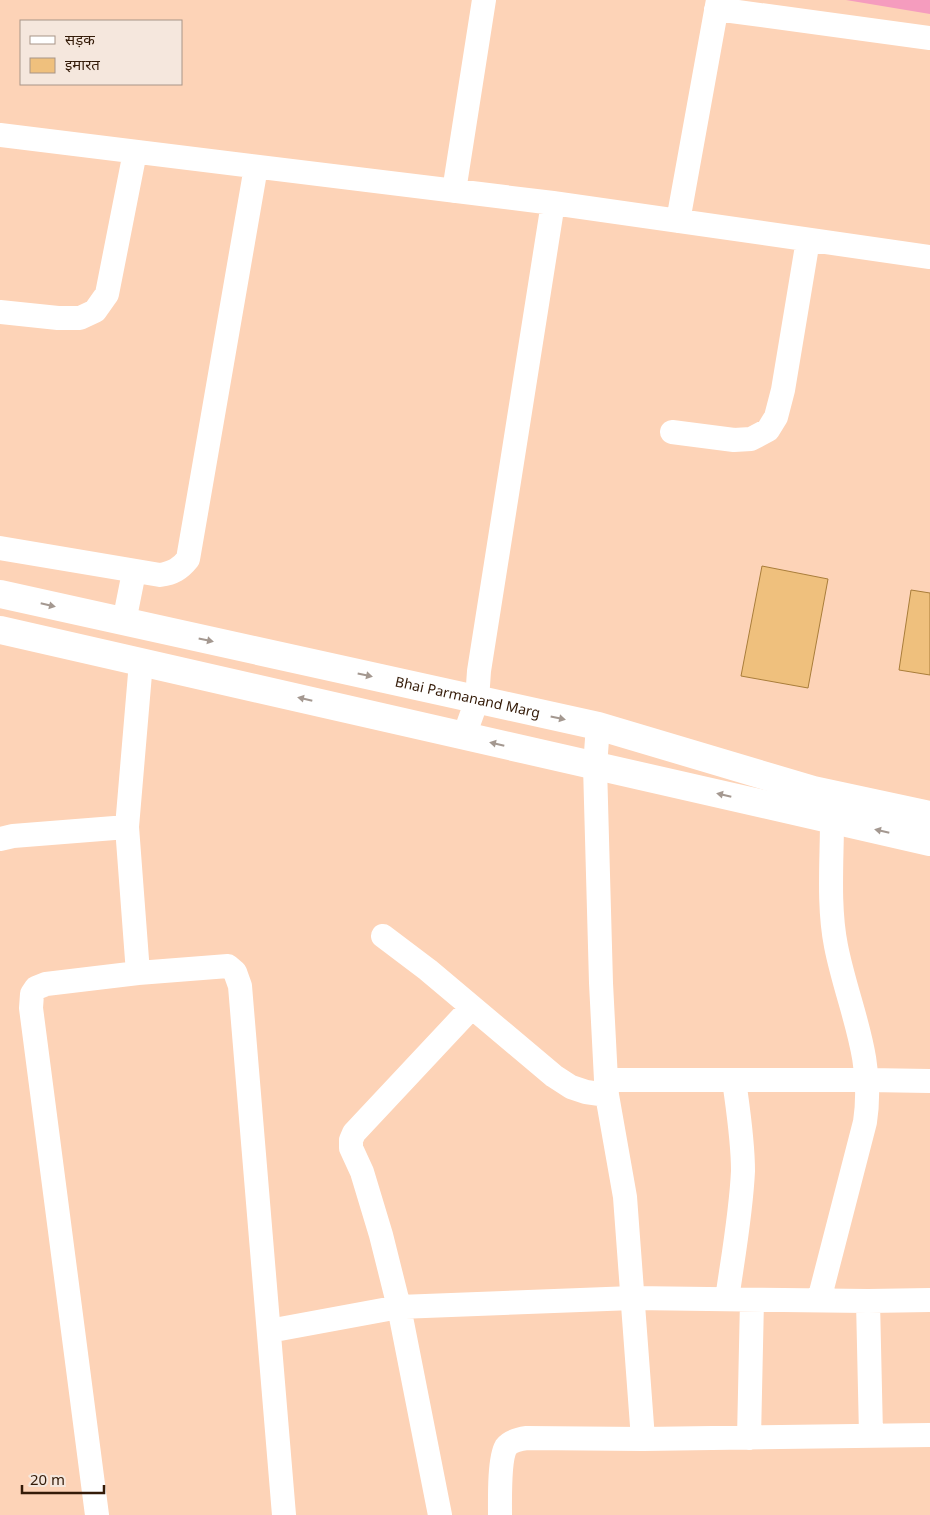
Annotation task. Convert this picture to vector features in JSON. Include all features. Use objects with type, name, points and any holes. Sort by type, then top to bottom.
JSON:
[{"type":"street","points":[[454,191],[484,0]]},
{"type":"street","points":[[678,221],[717,4],[930,38]]},
{"type":"street","points":[[0,135],[553,203],[930,257]]},
{"type":"street","points":[[0,312],[58,318],[80,318],[95,311],[107,294],[135,152]]},
{"type":"street","points":[[0,548],[160,575],[172,573],[182,567],[188,559],[256,167]]},
{"type":"street","points":[[464,736],[477,700],[553,203]]},
{"type":"street","points":[[672,432],[734,440],[751,439],[768,430],[776,417],[783,390],[808,240]]},
{"type":"street","points":[[124,622],[134,572]]},
{"type":"street","name":"Bhai Parmanand Marg","points":[[0,594],[598,726],[813,790],[930,815]]},
{"type":"street","points":[[0,630],[930,842]]},
{"type":"street","points":[[138,973],[127,827],[141,662]]},
{"type":"street","points":[[598,726],[595,766],[601,983],[607,1088],[625,1197],[643,1439]]},
{"type":"street","points":[[819,1300],[865,1122],[868,1100],[868,1080],[860,1031],[843,974],[832,920],[832,820]]},
{"type":"street","points":[[0,839],[13,836],[127,827]]},
{"type":"street","points":[[384,936],[554,1076],[571,1087],[607,1088],[734,1080],[930,1081]]},
{"type":"street","points":[[97,1515],[31,1008],[32,994],[36,988],[46,984],[138,973],[228,966],[235,972],[240,986],[284,1515]]},
{"type":"street","points":[[440,1515],[398,1306],[381,1235],[362,1172],[351,1148],[350,1140],[354,1133],[472,1007]]},
{"type":"street","points":[[728,1300],[743,1170],[741,1128],[734,1080]]},
{"type":"street","points":[[269,1331],[398,1306],[633,1298],[930,1300]]},
{"type":"street","points":[[749,1438],[752,1300]]},
{"type":"street","points":[[868,1301],[871,1436]]},
{"type":"street","points":[[500,1515],[503,1459],[507,1446],[516,1440],[527,1438],[643,1439],[930,1435]]},
{"type":"shaded area","points":[[846,0],[930,0],[930,14]]},
{"type":"building","points":[[762,566],[828,579],[808,688],[741,676]]},
{"type":"building","points":[[911,590],[930,593],[930,675],[899,670]]}]
